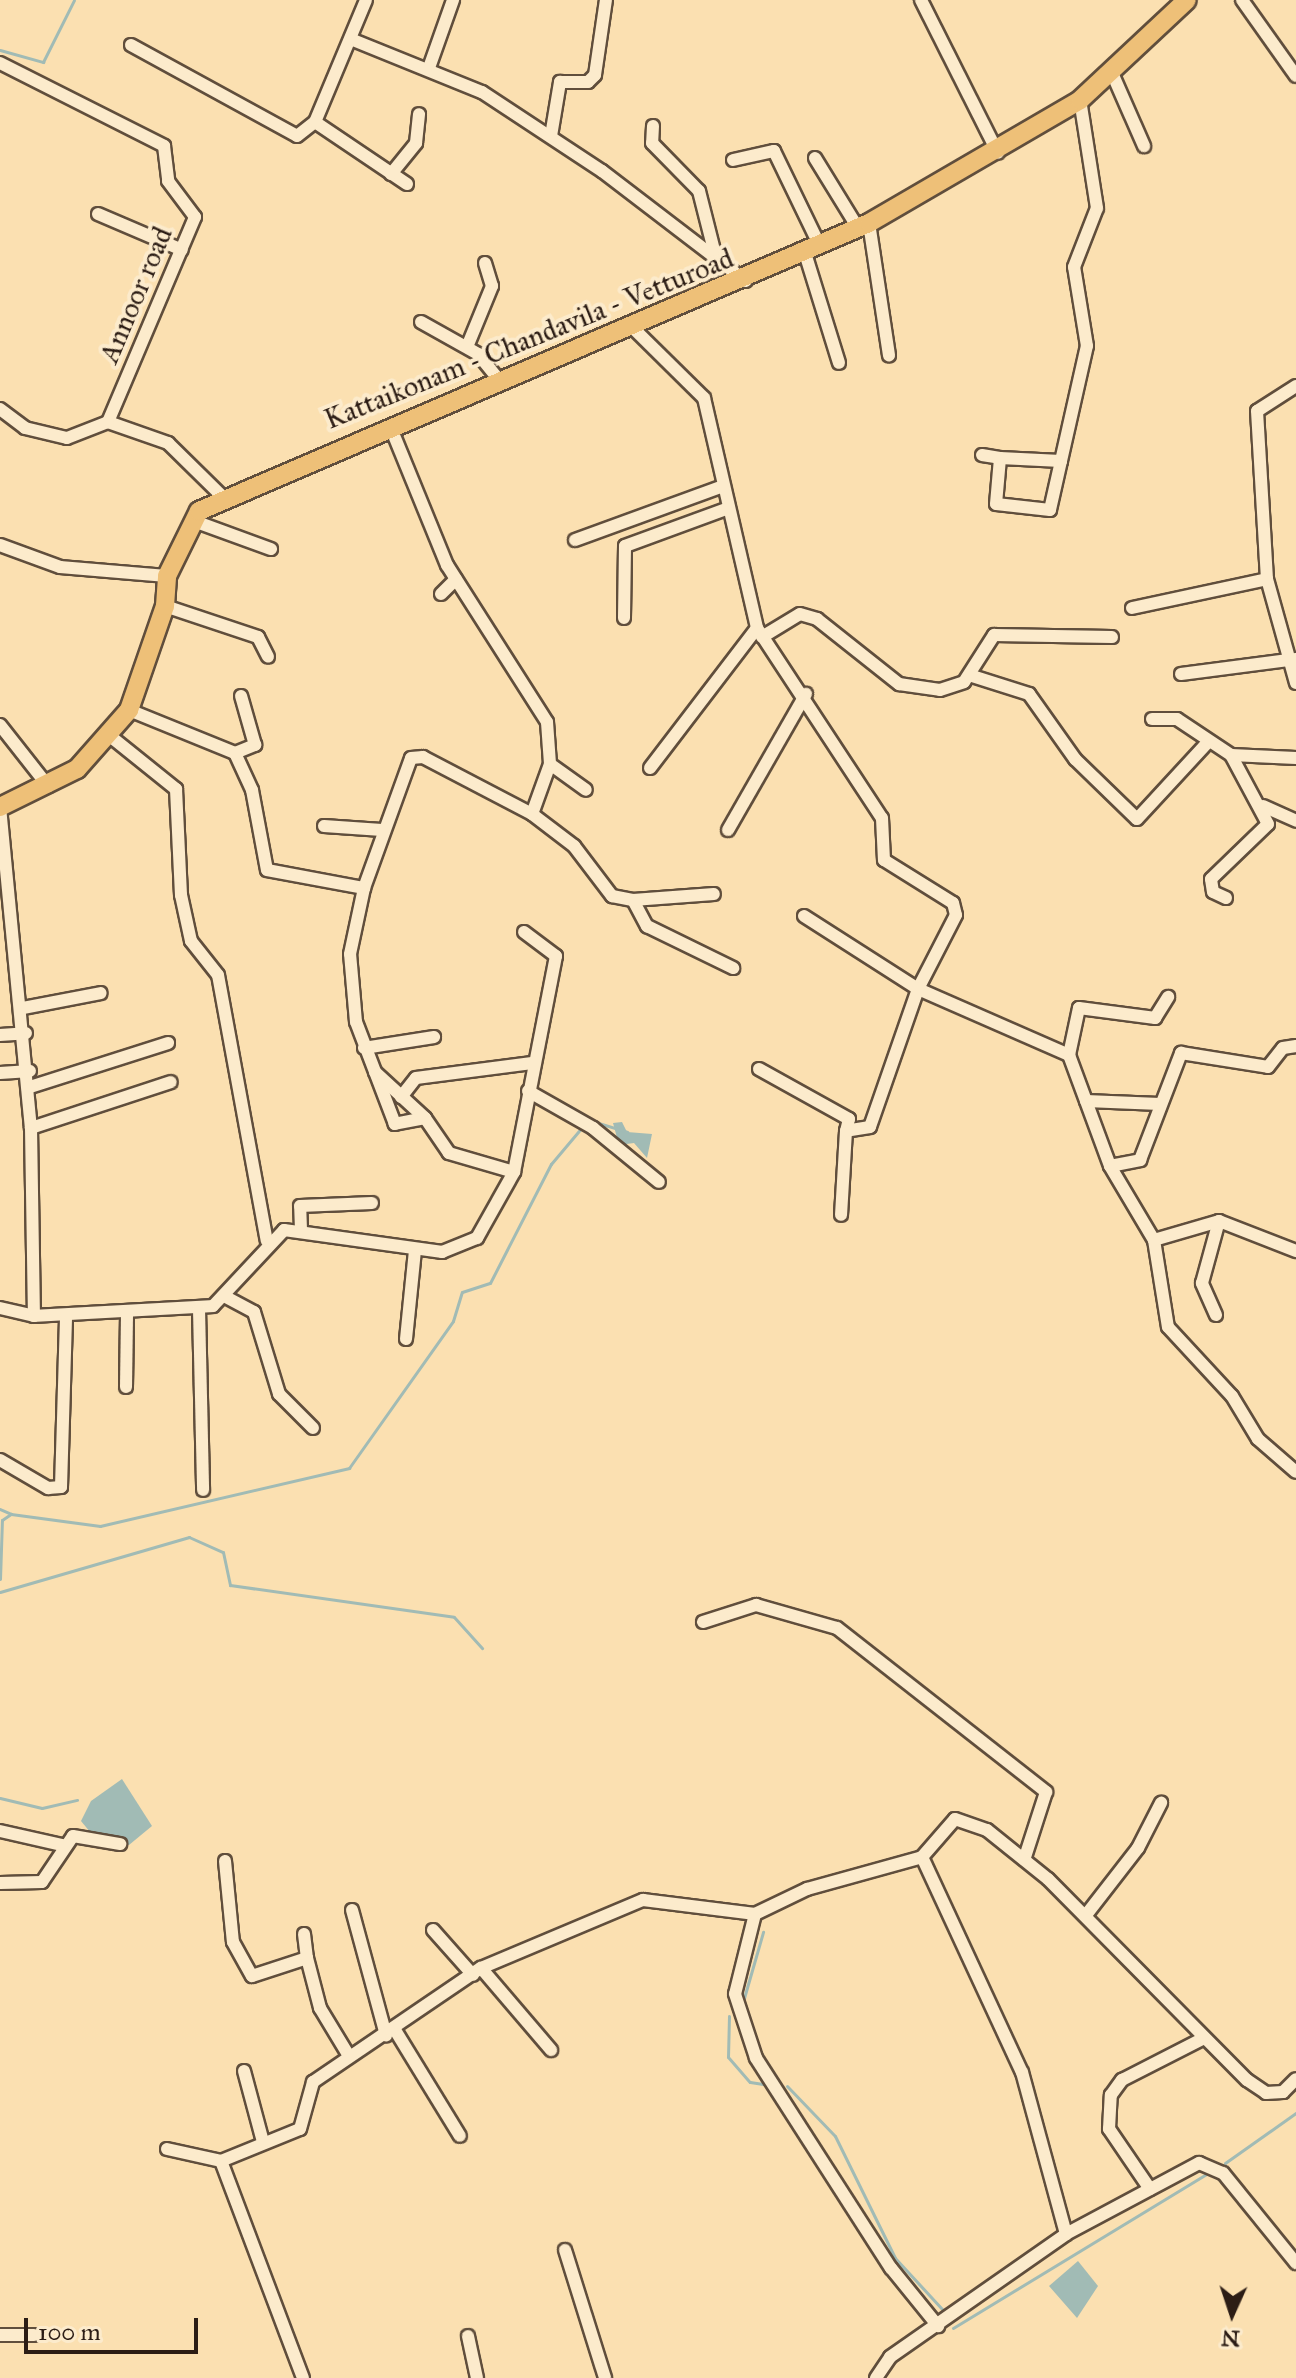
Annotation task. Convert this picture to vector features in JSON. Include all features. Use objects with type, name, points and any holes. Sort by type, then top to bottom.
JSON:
[{"type":"main road","name":"Kattaikonam - Chandavila - Vetturoad","points":[[0,807],[48,786],[110,736],[129,710],[165,606],[167,576],[194,521],[223,497],[746,281],[864,226],[998,153],[1080,100],[1187,0]]},
{"type":"street","points":[[131,45],[297,136],[315,122],[353,40],[366,0]]},
{"type":"street","points":[[430,65],[453,0]]},
{"type":"street","points":[[551,136],[560,82],[595,75],[606,0]]},
{"type":"street","points":[[921,0],[998,153]]},
{"type":"street","points":[[1242,0],[1296,76]]},
{"type":"street","points":[[353,40],[430,65],[551,136],[746,281]]},
{"type":"street","name":"Annoor road","points":[[0,63],[164,146],[168,181],[194,207],[182,250],[108,422]]},
{"type":"street","points":[[1112,73],[1144,146]]},
{"type":"street","points":[[1000,458],[996,504],[1050,510],[1087,346],[1074,267],[1097,208],[1080,100]]},
{"type":"street","points":[[391,174],[416,143],[419,114]]},
{"type":"street","points":[[315,122],[407,184]]},
{"type":"street","points":[[653,126],[652,143],[699,191],[716,258]]},
{"type":"street","points":[[733,160],[774,151],[812,250],[839,363]]},
{"type":"street","points":[[815,158],[864,226],[889,355]]},
{"type":"street","points":[[98,214],[182,250]]},
{"type":"street","points":[[467,347],[492,286],[485,263]]},
{"type":"street","points":[[421,322],[467,347],[502,384]]},
{"type":"street","points":[[632,327],[704,398],[726,509],[760,633],[806,694],[882,818],[884,860],[953,903],[956,915],[918,989],[870,1127],[846,1131]]},
{"type":"street","points":[[1296,386],[1257,411],[1267,579],[1292,658],[1296,683]]},
{"type":"street","points":[[0,409],[25,428],[67,438],[108,422],[168,443],[223,497]]},
{"type":"street","points":[[391,428],[456,579],[547,722],[550,764],[532,814]]},
{"type":"street","points":[[982,455],[1061,461]]},
{"type":"street","points":[[575,540],[723,486]]},
{"type":"street","points":[[624,618],[625,546],[726,509]]},
{"type":"street","points":[[194,521],[271,549]]},
{"type":"street","points":[[0,545],[60,567],[167,576]]},
{"type":"street","points":[[441,594],[456,579]]},
{"type":"street","points":[[1132,608],[1267,579]]},
{"type":"street","points":[[165,606],[258,637],[268,657]]},
{"type":"street","points":[[650,768],[760,633],[800,614],[817,619],[899,684],[940,690],[969,675],[994,635],[1112,637]]},
{"type":"street","points":[[1181,674],[1292,658]]},
{"type":"street","points":[[969,675],[1029,694],[1075,759],[1137,819],[1209,741]]},
{"type":"street","points":[[728,830],[806,694]]},
{"type":"street","points":[[235,753],[255,745],[241,696]]},
{"type":"street","points":[[129,710],[235,753],[252,790],[267,870],[364,888]]},
{"type":"street","points":[[1152,719],[1177,719],[1231,755],[1263,806],[1265,831],[1211,879],[1213,892],[1226,898]]},
{"type":"street","points":[[0,725],[48,786]]},
{"type":"street","points":[[110,736],[176,789],[181,895],[191,941],[218,975],[267,1241]]},
{"type":"street","points":[[1231,755],[1296,758]]},
{"type":"street","points":[[425,1118],[395,1124],[364,1048],[350,954],[364,888],[382,830],[411,758],[423,757],[532,814],[574,846],[612,896],[633,900],[714,894]]},
{"type":"street","points":[[550,764],[586,790]]},
{"type":"street","points":[[1263,806],[1296,821]]},
{"type":"street","points":[[0,807],[30,1071],[34,1316]]},
{"type":"street","points":[[324,826],[382,830]]},
{"type":"street","points":[[633,900],[647,926],[733,968]]},
{"type":"street","points":[[804,916],[918,989],[1069,1055]]},
{"type":"street","points":[[0,1308],[34,1316],[199,1309],[224,1296],[267,1241],[301,1230],[442,1252],[477,1238],[514,1172],[532,1063],[556,956],[524,932]]},
{"type":"street","points":[[23,1008],[101,993]]},
{"type":"street","points":[[1168,997],[1155,1018],[1079,1008],[1069,1055],[1110,1166],[1154,1240],[1168,1327],[1232,1396],[1258,1439],[1296,1472]]},
{"type":"street","points":[[0,1035],[26,1033]]},
{"type":"street","points":[[364,1048],[434,1037]]},
{"type":"street","points":[[30,1087],[168,1043]]},
{"type":"street","points":[[1110,1166],[1140,1160],[1181,1053],[1268,1067],[1283,1048],[1296,1046]]},
{"type":"street","points":[[401,1097],[416,1078],[532,1063]]},
{"type":"street","points":[[370,1067],[425,1118],[449,1153],[514,1172]]},
{"type":"street","points":[[759,1069],[849,1119],[841,1215]]},
{"type":"street","points":[[0,1073],[30,1071]]},
{"type":"street","points":[[31,1128],[171,1082]]},
{"type":"street","points":[[528,1091],[593,1128],[659,1182]]},
{"type":"street","points":[[1086,1101],[1160,1104]]},
{"type":"street","points":[[301,1230],[300,1206],[372,1203]]},
{"type":"street","points":[[1154,1240],[1219,1221],[1296,1251]]},
{"type":"street","points":[[1216,1315],[1202,1283],[1219,1221]]},
{"type":"street","points":[[406,1339],[415,1250]]},
{"type":"street","points":[[224,1296],[254,1312],[279,1394],[313,1428]]},
{"type":"street","points":[[199,1309],[203,1490]]},
{"type":"street","points":[[126,1387],[127,1312]]},
{"type":"street","points":[[0,1460],[48,1488],[61,1487],[66,1315]]},
{"type":"street","points":[[703,1622],[756,1605],[837,1628],[1046,1792],[1024,1860]]},
{"type":"street","points":[[1086,1915],[1138,1848],[1161,1803]]},
{"type":"street","points":[[167,2149],[221,2161],[300,2129],[307,2090],[349,2056],[390,2032],[477,1972],[643,1900],[755,1914],[807,1889],[922,1857],[955,1819],[987,1830],[1024,1860],[1086,1915],[1204,2038],[1266,2093],[1283,2092],[1296,2079]]},
{"type":"street","points":[[0,1831],[62,1845]]},
{"type":"street","points":[[0,1883],[42,1882],[62,1845],[73,1836],[120,1844]]},
{"type":"street","points":[[922,1857],[1022,2072],[1066,2234]]},
{"type":"street","points":[[225,1861],[233,1942],[252,1976],[307,1958]]},
{"type":"street","points":[[352,1910],[390,2032],[460,2136]]},
{"type":"street","points":[[755,1914],[735,1994],[756,2058],[891,2268],[938,2326]]},
{"type":"street","points":[[433,1930],[551,2050]]},
{"type":"street","points":[[304,1934],[320,2008],[349,2056]]},
{"type":"street","points":[[1150,2189],[1109,2129],[1111,2095],[1122,2080],[1204,2038]]},
{"type":"street","points":[[244,2071],[263,2142]]},
{"type":"street","points":[[221,2161],[303,2378]]},
{"type":"street","points":[[876,2378],[890,2357],[1066,2234],[1150,2189],[1211,2164],[1296,2263]]},
{"type":"street","points":[[565,2250],[605,2378]]},
{"type":"street","points":[[0,2335],[34,2335]]},
{"type":"street","points":[[468,2336],[477,2378]]},
{"type":"water","points":[[622,1122],[627,1132],[652,1134],[647,1158],[634,1143],[619,1145],[613,1123]]},
{"type":"water","points":[[122,1779],[152,1826],[129,1845],[104,1849],[81,1821],[91,1801]]},
{"type":"water","points":[[1078,2261],[1098,2286],[1077,2318],[1049,2286]]},
{"type":"waterway","points":[[0,50],[43,62],[74,0]]},
{"type":"waterway","points":[[592,1121],[627,1132]]},
{"type":"waterway","points":[[0,1579],[2,1520],[11,1514],[100,1526],[349,1468],[453,1321],[462,1292],[490,1283],[551,1164],[583,1126]]},
{"type":"waterway","points":[[0,1509],[11,1514]]},
{"type":"waterway","points":[[0,1592],[189,1537],[223,1552],[230,1585],[454,1617],[482,1648]]},
{"type":"waterway","points":[[0,1798],[42,1808],[77,1800]]},
{"type":"waterway","points":[[744,1998],[763,1932]]},
{"type":"waterway","points":[[729,2016],[728,2057],[750,2082],[763,2084]]},
{"type":"waterway","points":[[787,2086],[835,2136],[895,2258],[943,2310]]},
{"type":"waterway","points":[[1225,2163],[1296,2113]]},
{"type":"waterway","points":[[953,2328],[1208,2173]]}]
